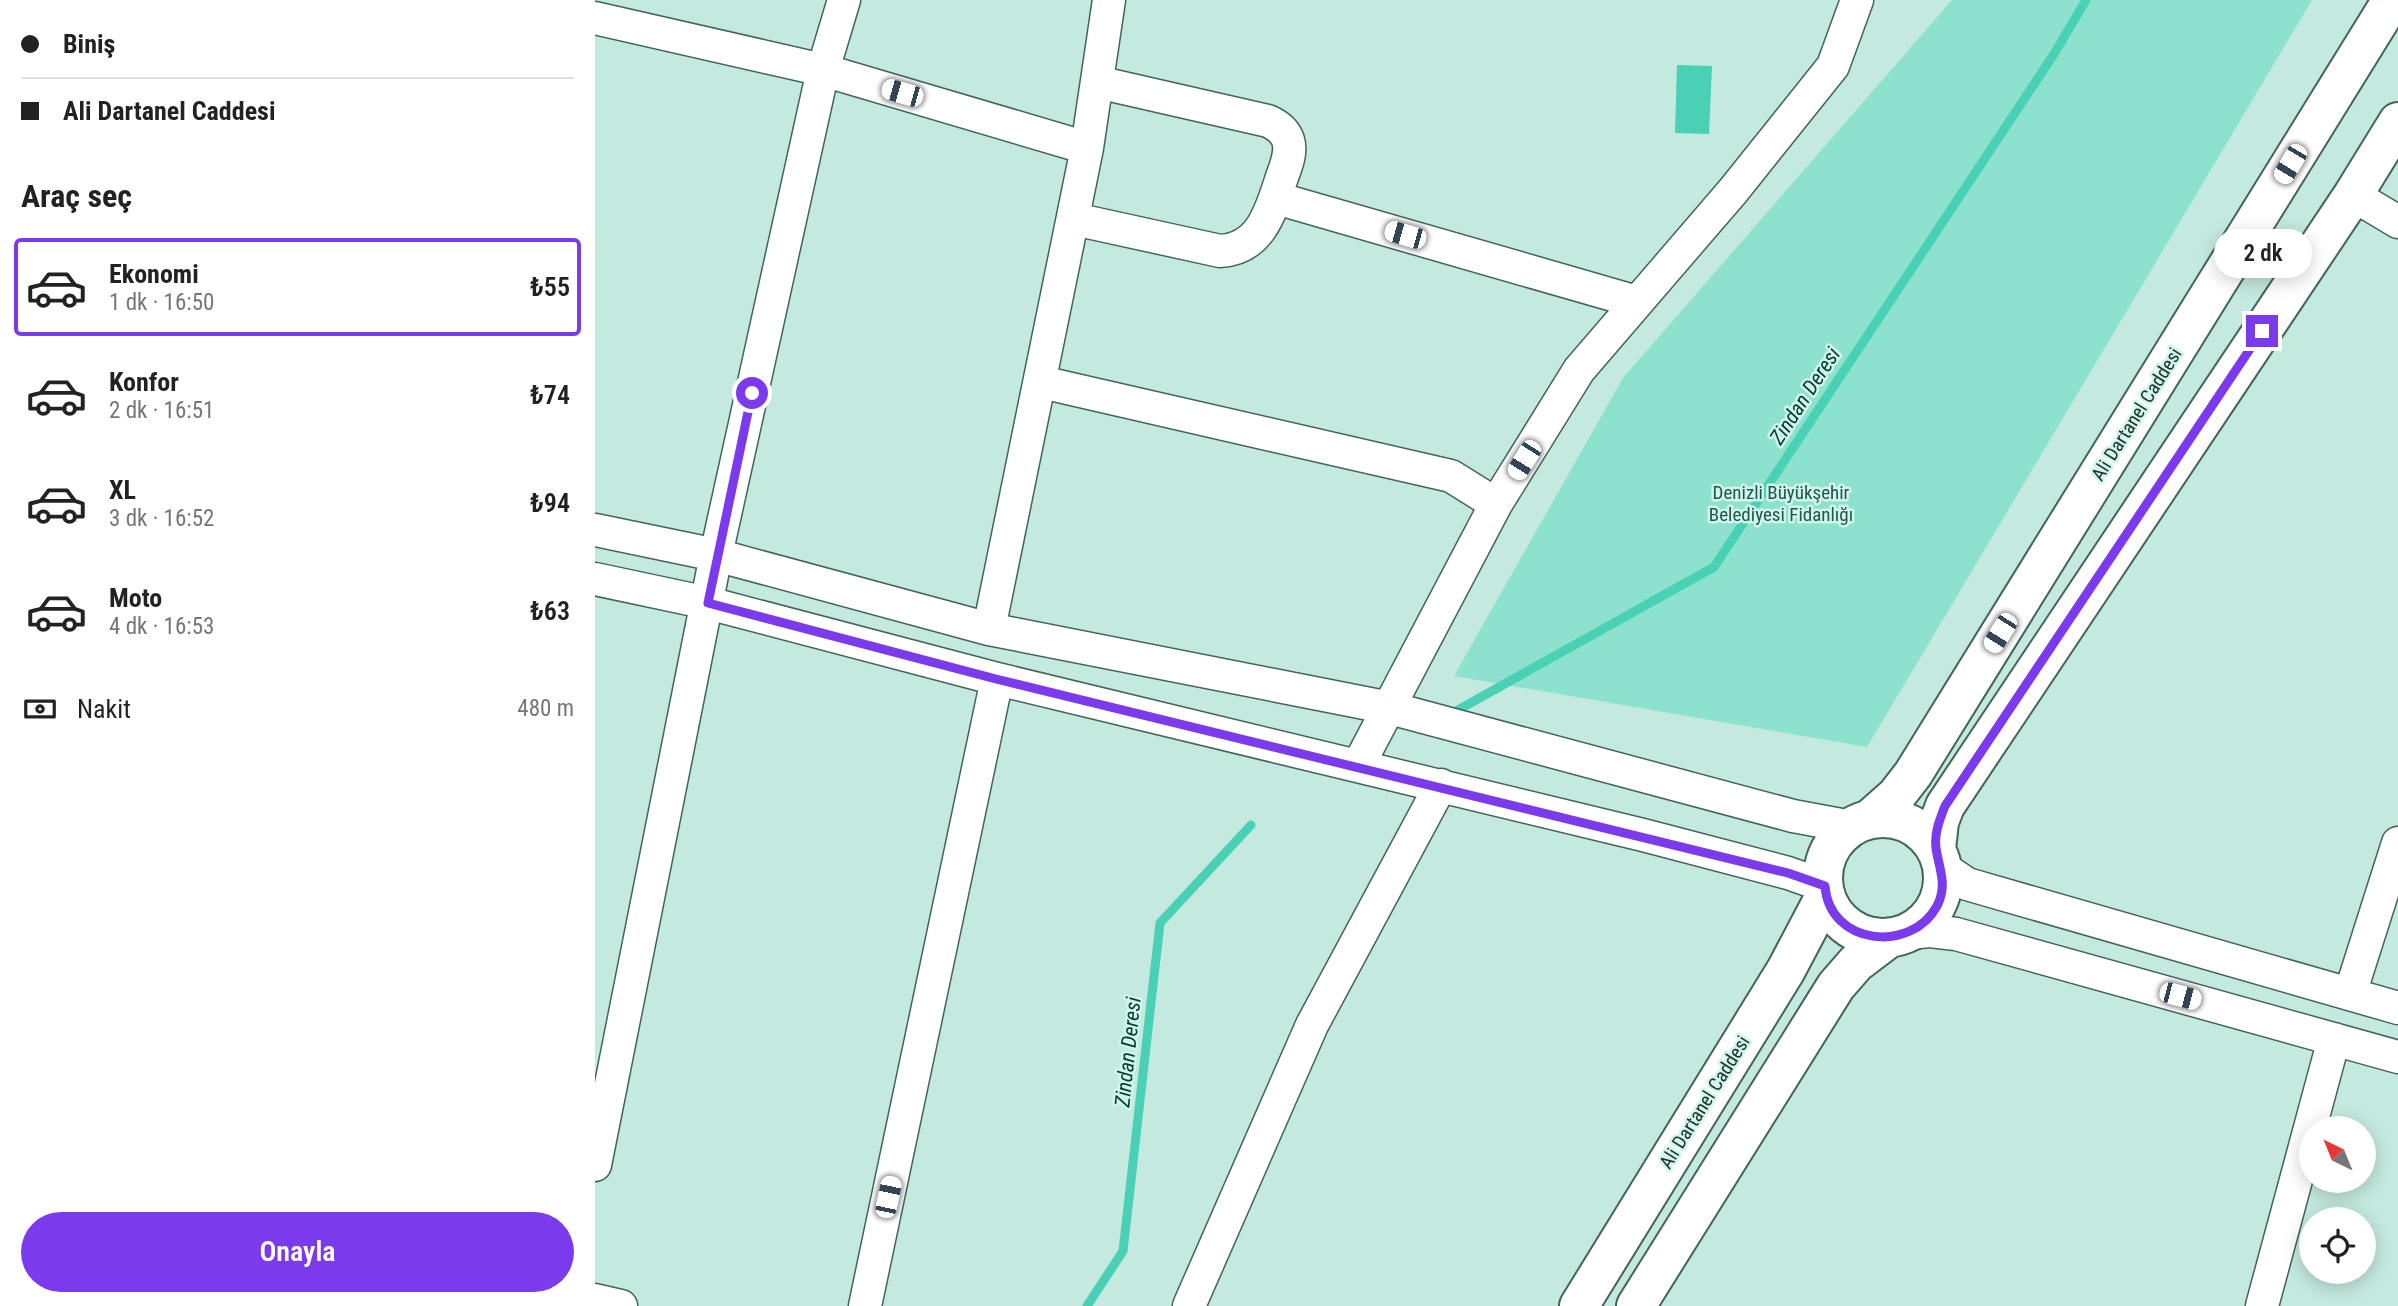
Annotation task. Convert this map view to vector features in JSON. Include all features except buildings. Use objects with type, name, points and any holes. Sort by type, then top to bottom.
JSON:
[{"type":"main road","name":"Ali Dartanel Caddesi","points":[[1579,1306],[1786,970],[1825,891],[1827,856],[1837,839],[1896,796],[1913,774],[2392,0]]},
{"type":"main road","points":[[1636,1306],[1836,986],[1856,963],[1926,921],[1937,905],[1943,886],[1939,858],[1939,822],[1945,806],[2353,195],[2398,122]]},
{"type":"main road","points":[[1861,823],[1889,818],[1908,823],[1924,834],[1939,858]]},
{"type":"main road","points":[[1825,891],[1835,914],[1850,929],[1868,937],[1899,936]]},
{"type":"street","points":[[595,1165],[716,555],[823,70],[844,0]]},
{"type":"street","points":[[989,629],[1074,219],[1109,0]]},
{"type":"street","points":[[1358,766],[1496,504],[1579,370],[1733,191],[1833,66],[1857,0]]},
{"type":"street","points":[[595,18],[823,70],[1087,148]]},
{"type":"street","points":[[1074,219],[1220,251],[1232,251],[1255,236],[1271,212],[1289,147],[1288,139],[1277,125],[1097,82]]},
{"type":"street","points":[[2353,195],[2398,222]]},
{"type":"street","points":[[1276,198],[1637,302]]},
{"type":"street","points":[[1041,382],[1451,476],[1496,504]]},
{"type":"street","points":[[595,530],[716,555],[989,629],[1390,708],[1793,816],[1861,823]]},
{"type":"street","points":[[595,579],[708,603],[996,679],[1441,785],[1788,873],[1825,891]]},
{"type":"street","points":[[865,1306],[996,679]]},
{"type":"street","points":[[1189,1306],[1312,1024],[1441,785]]},
{"type":"street","points":[[2350,994],[2398,843]]},
{"type":"street","points":[[1939,858],[1968,884],[2398,1008]]},
{"type":"street","points":[[1899,936],[1930,931],[1956,934],[2398,1057]]},
{"type":"street","points":[[2262,1306],[2334,1039]]},
{"type":"street","points":[[595,1300],[621,1306]]},
{"type":"green space","name":"Denizli Büyükşehir Belediyesi Fidanlığı","points":[[1952,0],[2312,0],[1867,747],[1454,676],[1623,378]]},
{"type":"shaded area","points":[[1677,65],[1712,66],[1709,134],[1675,133]]},
{"type":"waterway","name":"Zindan Deresi","points":[[1458,710],[1714,567],[2054,54],[2086,0]]},
{"type":"waterway","name":"Zindan Deresi","points":[[1087,1306],[1123,1251],[1160,923],[1251,825]]},
{"type":"route","points":[[752,393],[708,603],[996,679],[1643,835],[1788,873],[1825,886],[1825,896],[1835,914],[1850,929],[1868,937],[1889,938],[1908,933],[1926,921],[1937,905],[1943,886],[1943,867],[1936,849],[1936,836],[1945,806],[2262,331]]}]
